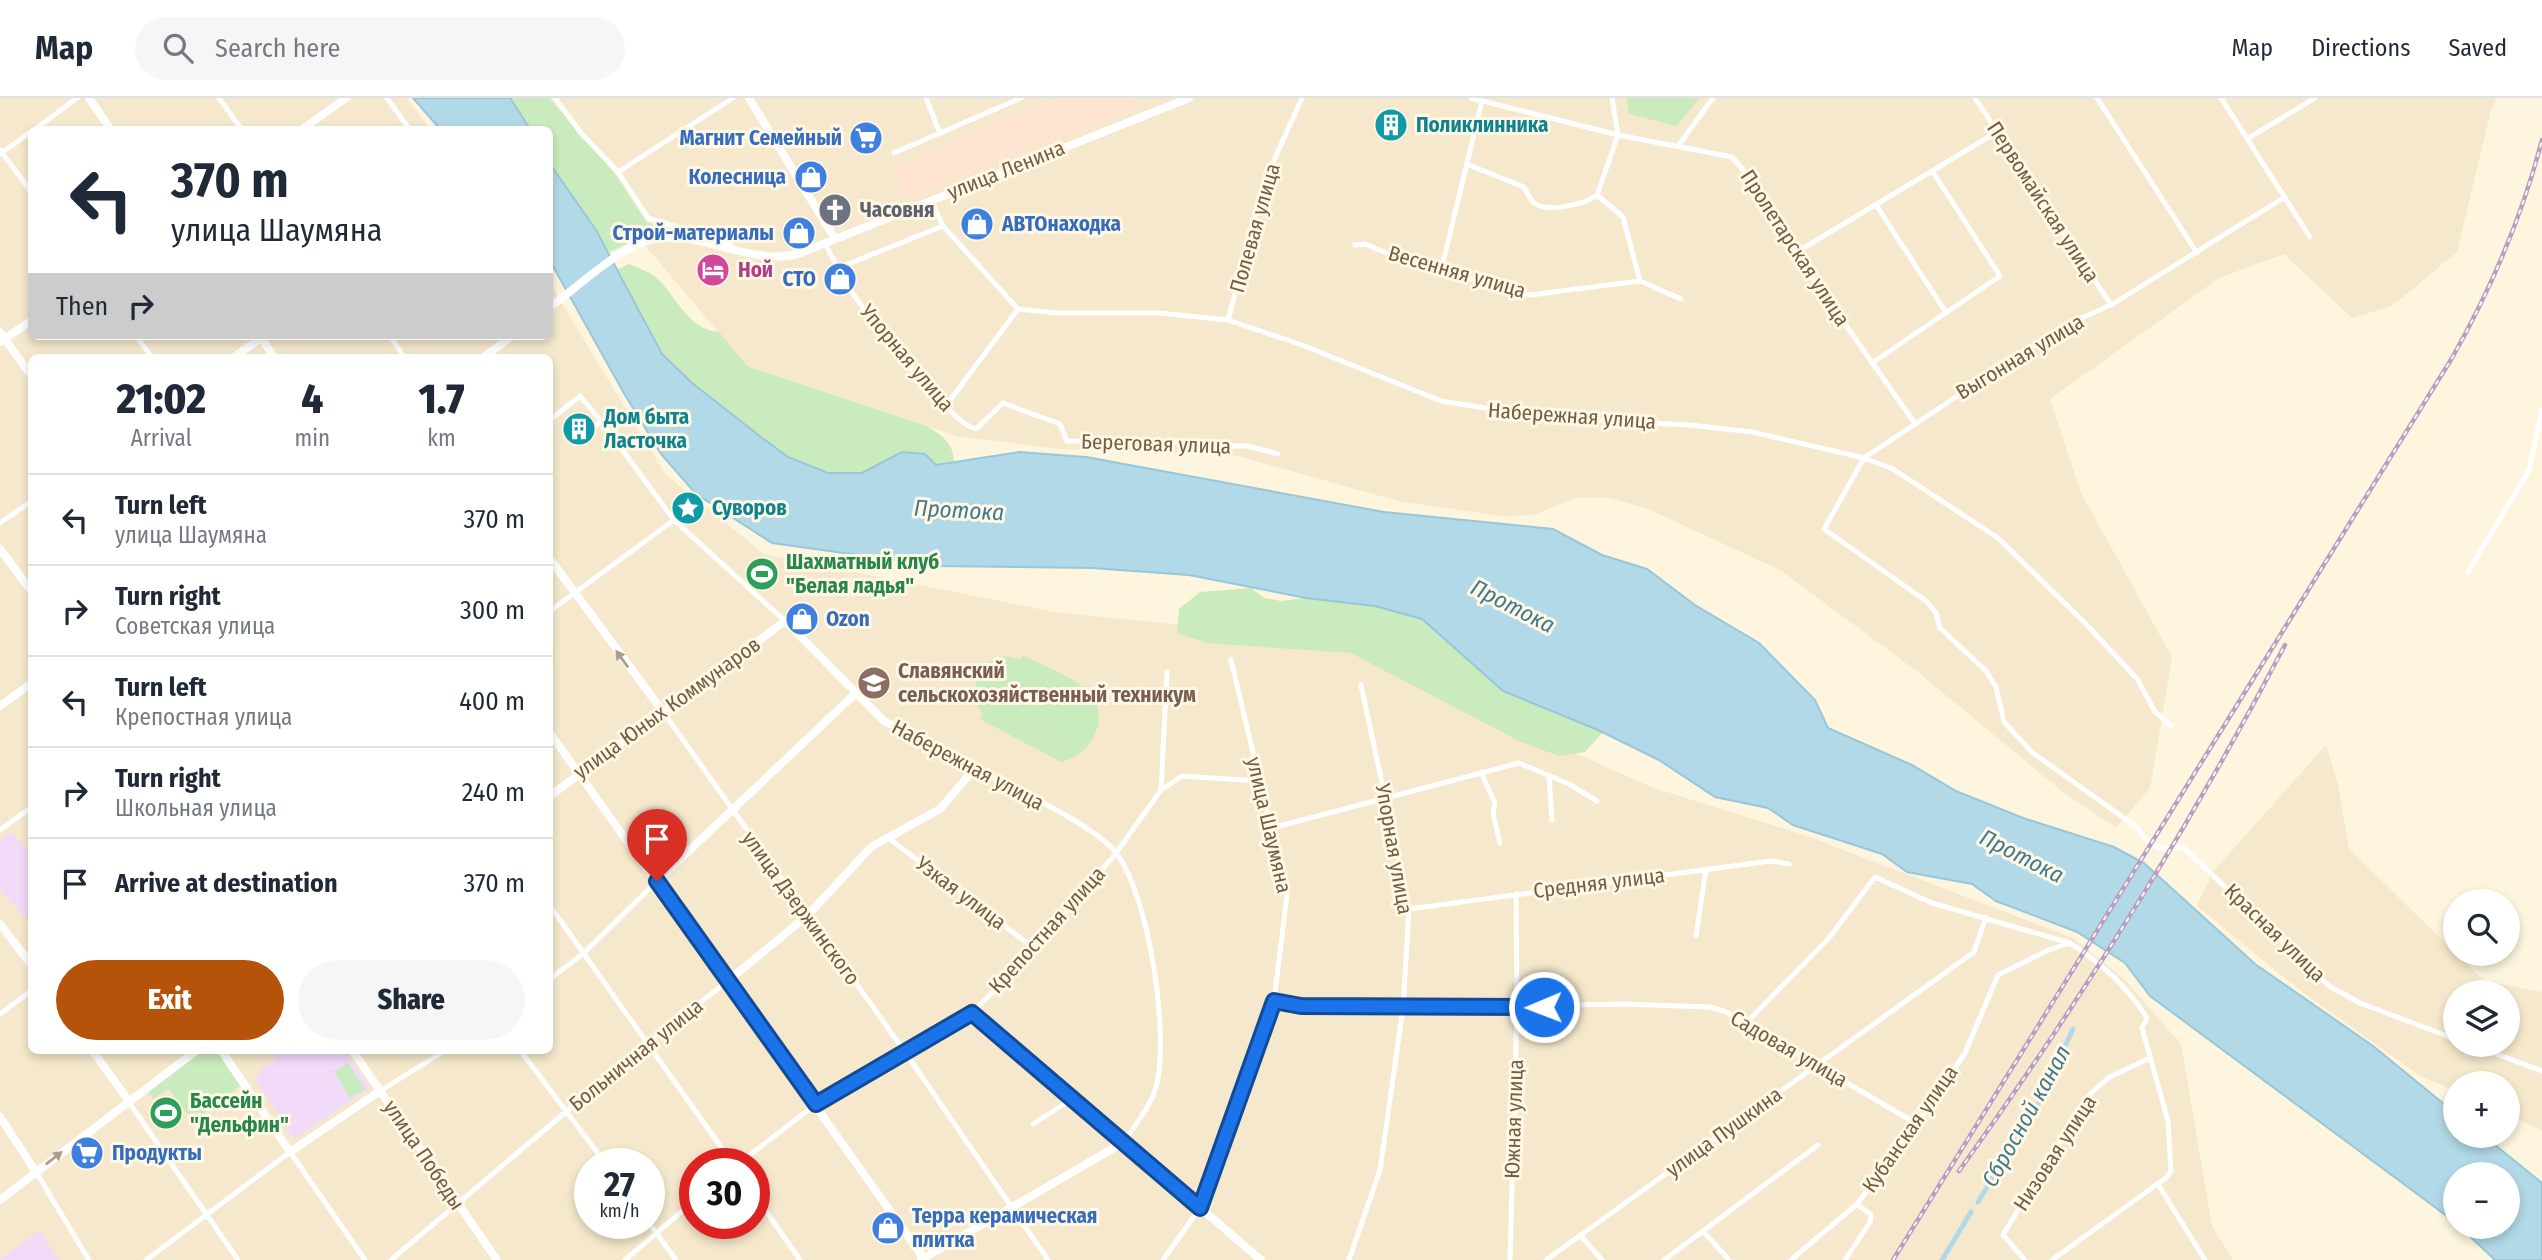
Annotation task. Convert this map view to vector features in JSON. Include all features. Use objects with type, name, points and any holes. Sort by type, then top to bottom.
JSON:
[{"type":"street","points":[[38,126],[77,98]]},
{"type":"street","points":[[89,98],[108,126]]},
{"type":"street","points":[[219,98],[239,126]]},
{"type":"street","points":[[307,126],[346,98]]},
{"type":"street","points":[[387,98],[407,126]]},
{"type":"street","points":[[555,98],[581,133],[618,172],[648,218],[729,243],[736,251]]},
{"type":"street","points":[[618,172],[733,98]]},
{"type":"street","points":[[749,98],[835,239]]},
{"type":"street","points":[[926,98],[940,133]]},
{"type":"street","points":[[894,153],[1021,98]]},
{"type":"street","name":"улица Ленина","points":[[553,305],[638,244],[662,238],[786,257],[1189,98]]},
{"type":"street","name":"Полевая улица","points":[[1228,320],[1265,180],[1302,98]]},
{"type":"street","name":"Пролетарская улица","points":[[1471,98],[1618,135],[1732,157],[1745,172],[1794,253],[1913,422]]},
{"type":"street","points":[[1597,195],[1618,135],[1612,98]]},
{"type":"street","points":[[1678,146],[1713,98]]},
{"type":"street","name":"Первомайская улица","points":[[1975,98],[2111,305]]},
{"type":"street","points":[[2097,98],[2197,253]]},
{"type":"street","points":[[2221,98],[2310,237]]},
{"type":"street","points":[[2247,139],[2315,98]]},
{"type":"street","points":[[1441,271],[1469,165],[1482,101]]},
{"type":"street","points":[[1794,253],[1997,132]]},
{"type":"street","points":[[28,133],[1,152],[28,188]]},
{"type":"street","points":[[1469,165],[1524,187],[1531,201],[1542,207],[1571,204],[1597,195]]},
{"type":"street","points":[[1872,363],[2000,276],[1933,172]]},
{"type":"street","points":[[1597,195],[1615,207],[1623,217],[1640,281],[1681,299]]},
{"type":"street","name":"Выгонная улица","points":[[2141,835],[2137,828],[2033,753],[2018,738],[2004,722],[1996,687],[1986,671],[1945,635],[1926,601],[1824,529],[1864,458],[1913,422],[2063,327],[2111,305],[2285,197]]},
{"type":"street","points":[[931,200],[943,226],[1018,309],[945,407]]},
{"type":"street","points":[[1876,205],[1945,311]]},
{"type":"street","points":[[838,268],[943,226]]},
{"type":"street","name":"Упорная улица","points":[[825,243],[838,268],[885,335],[945,407],[968,427],[975,429],[1003,403],[1007,405]]},
{"type":"street","name":"Весенняя улица","points":[[1355,245],[1365,244],[1441,271],[1530,295],[1640,281]]},
{"type":"street","name":"Набережная улица","points":[[1018,309],[1056,313],[1159,313],[1228,320],[1302,345],[1441,401],[1549,418],[1690,425],[1752,432],[1864,458],[1893,470],[1998,538],[2104,643],[2138,680],[2155,712],[2172,726]]},
{"type":"street","points":[[28,322],[2,337],[28,372]]},
{"type":"street","points":[[139,340],[150,354]]},
{"type":"street","points":[[238,354],[257,340]]},
{"type":"street","points":[[488,354],[507,340]]},
{"type":"street","name":"Набережная улица","points":[[553,418],[580,396],[674,520],[785,621],[884,721],[1076,822],[1116,853]]},
{"type":"street","name":"Береговая улица","points":[[1007,405],[1060,424],[1068,441],[1212,442],[1219,446],[1248,446],[1278,454]]},
{"type":"street","points":[[2468,572],[2529,470],[2542,410]]},
{"type":"street","points":[[577,441],[601,421]]},
{"type":"street","points":[[0,523],[28,504]]},
{"type":"street","points":[[553,609],[674,520]]},
{"type":"street","points":[[0,549],[28,587]]},
{"type":"street","name":"улица Дзержинского","points":[[553,563],[808,915],[1048,1260]]},
{"type":"street","name":"улица Юных Коммунаров","points":[[553,794],[785,621]]},
{"type":"street","name":"улица Шаумяна","points":[[1163,1260],[1200,1208],[1274,1001],[1287,895],[1231,660]]},
{"type":"street","points":[[1161,790],[1167,672]]},
{"type":"street","name":"Упорная улица","points":[[1349,1260],[1380,1170],[1404,1008],[1409,909],[1361,685]]},
{"type":"street","points":[[0,706],[28,686]]},
{"type":"street","points":[[553,977],[584,953],[856,693]]},
{"type":"street","points":[[553,737],[729,980],[924,1259],[1124,1142],[1156,1088],[1160,1051],[1151,948],[1132,883],[1116,853]]},
{"type":"street","points":[[1272,828],[1387,800],[1519,763],[1597,801]]},
{"type":"street","name":"Больничная улица","points":[[391,1260],[646,1044],[808,915],[872,847],[940,809],[975,768]]},
{"type":"street","points":[[1481,772],[1495,803],[1493,814],[1500,843]]},
{"type":"street","points":[[1161,790],[1182,776],[1259,781]]},
{"type":"street","points":[[1549,776],[1552,820]]},
{"type":"street","name":"Крепостная улица","points":[[757,1148],[816,1104],[972,1013],[1035,949],[1116,853],[1161,790]]},
{"type":"street","points":[[0,830],[28,810]]},
{"type":"street","name":"Красная улица","points":[[2141,835],[2145,841],[2162,850],[2182,847],[2213,873],[2329,986],[2360,1003],[2443,1034]]},
{"type":"street","name":"Узкая улица","points":[[887,837],[1035,949]]},
{"type":"street","name":"Средняя улица","points":[[1409,909],[1770,861],[1789,864]]},
{"type":"street","points":[[1696,936],[1706,869]]},
{"type":"street","points":[[1746,1023],[1829,938],[1875,877],[1932,903],[2070,943],[2097,961],[2130,990],[2147,1018],[2141,1028],[2168,1121],[2171,1171],[2158,1184],[2052,1260]]},
{"type":"street","name":"Южная улица","points":[[1510,1260],[1517,1007],[1516,894]]},
{"type":"street","points":[[553,910],[646,1044],[723,1148]]},
{"type":"street","name":"улица Пушкина","points":[[1546,1260],[1974,952],[1986,917]]},
{"type":"street","points":[[0,924],[28,961]]},
{"type":"street","name":"Кубанская улица","points":[[1791,1260],[1857,1204],[1917,1124],[1965,1053],[1998,975],[2049,950],[2070,943]]},
{"type":"street","points":[[0,1014],[28,993]]},
{"type":"street","name":"Садовая улица","points":[[1274,1001],[1301,1006],[1404,1008],[1624,1004],[1710,1007],[1746,1023],[1917,1124]]},
{"type":"street","points":[[972,1013],[1261,1260]]},
{"type":"street","points":[[95,1054],[238,1260]]},
{"type":"street","points":[[0,1200],[191,1054]]},
{"type":"street","points":[[224,1054],[365,1260]]},
{"type":"street","name":"улица Победы","points":[[355,1054],[497,1260]]},
{"type":"street","points":[[146,1260],[290,1152],[440,1054]]},
{"type":"street","points":[[523,1054],[595,1148]]},
{"type":"street","points":[[2504,1057],[2542,1071]]},
{"type":"street","name":"Низовая улица","points":[[2025,1260],[2003,1235],[2088,1096],[2108,1078],[2150,1058]]},
{"type":"street","points":[[1033,1124],[1072,1099]]},
{"type":"street","points":[[0,1117],[89,1260]]},
{"type":"street","points":[[1664,1260],[1818,1144]]},
{"type":"street","points":[[2158,1184],[2205,1260]]},
{"type":"street","points":[[1845,1260],[1870,1222],[1871,1215],[1857,1204]]},
{"type":"street","points":[[665,1225],[679,1214]]},
{"type":"street","points":[[770,1217],[800,1260]]},
{"type":"street","points":[[1703,1231],[1729,1260]]},
{"type":"street","points":[[1580,1235],[1602,1260]]},
{"type":"street","points":[[625,1260],[649,1239]]},
{"type":"street","points":[[660,1239],[676,1260]]},
{"type":"shaded area","points":[[0,98],[407,98],[428,126],[28,126],[28,340],[553,340],[553,288],[665,474],[764,554],[1054,612],[1321,639],[1651,787],[1804,835],[2073,938],[2125,980],[2181,1044],[2212,1226],[2233,1260],[0,1260]]},
{"type":"shaded area","points":[[549,98],[2497,98],[2491,110],[2457,252],[2392,306],[2352,318],[2284,254],[2219,278],[2050,399],[2081,493],[2172,657],[2150,788],[2116,828],[2063,792],[1914,669],[1780,570],[1646,508],[1610,498],[1576,498],[1533,515],[1503,516],[1398,501],[1238,456],[1060,449],[956,436],[747,366],[631,229]]},
{"type":"shaded area","points":[[1058,98],[1130,98],[1135,110],[906,199],[893,168]]},
{"type":"shaded area","points":[[2326,745],[2338,785],[2349,849],[2443,941],[2443,966],[2469,966],[2483,980],[2443,980],[2443,1057],[2520,1057],[2520,988],[2542,992],[2542,1131],[2520,1120],[2520,1071],[2443,1071],[2443,1086],[2419,1075],[2301,991],[2197,906],[2212,873]]},
{"type":"shaded area","points":[[11,832],[28,852],[27,919],[0,890],[0,841]]},
{"type":"shaded area","points":[[273,1054],[347,1054],[370,1088],[294,1139],[255,1080],[261,1069],[276,1059]]},
{"type":"shaded area","points":[[40,1230],[59,1260],[0,1260],[0,1259]]},
{"type":"green space","points":[[510,98],[549,98],[615,174],[647,223],[693,237],[652,232],[608,253],[553,169],[553,126],[528,126]]},
{"type":"green space","points":[[1627,98],[1699,98],[1677,126],[1629,114]]},
{"type":"green space","points":[[629,264],[658,279],[684,312],[699,326],[719,332],[747,366],[927,426],[949,444],[954,461],[936,465],[902,452],[862,473],[828,473],[788,457],[692,383],[662,354],[618,269]]},
{"type":"green space","points":[[1251,588],[1264,598],[1281,601],[1306,598],[1375,606],[1422,619],[1503,691],[1603,732],[1585,752],[1559,756],[1521,742],[1351,653],[1207,643],[1177,633],[1179,609],[1200,592]]},
{"type":"green space","points":[[1023,655],[1078,683],[1089,692],[1096,703],[1099,716],[1096,731],[1087,747],[1073,757],[1061,762],[980,719],[983,714],[977,704],[975,692],[981,671],[997,658],[1020,660]]},
{"type":"green space","points":[[199,1054],[219,1054],[240,1086],[205,1112],[205,1121],[200,1112],[187,1114],[169,1089],[153,1099],[148,1091]]},
{"type":"green space","points":[[348,1063],[365,1089],[350,1098],[334,1072]]},
{"type":"water","points":[[413,98],[510,98],[528,126],[437,126]]},
{"type":"water","name":"Протока","points":[[553,168],[596,230],[662,354],[692,383],[788,457],[828,473],[862,473],[902,452],[925,454],[936,465],[1019,452],[1086,457],[1384,512],[1553,529],[1602,555],[1647,569],[1695,605],[1759,643],[1815,700],[1828,728],[1912,765],[1956,791],[2023,818],[2114,847],[2144,863],[2255,964],[2373,1046],[2443,1103],[2443,1148],[2499,1148],[2516,1162],[2443,1162],[2443,1213],[2150,996],[2125,963],[2077,932],[1996,901],[1972,884],[1907,872],[1882,854],[1793,825],[1768,808],[1715,797],[1659,760],[1598,730],[1503,691],[1422,619],[1375,606],[1306,598],[1189,575],[1092,568],[937,566],[772,543],[696,494],[661,454],[553,266]]},
{"type":"water","points":[[2520,1165],[2542,1183],[2542,1260],[2495,1260],[2473,1239],[2520,1239]]},
{"type":"waterway","name":"Сбросной канал","points":[[1978,1202],[2039,1102],[2073,1029]]},
{"type":"waterway","name":"Сбросной канал","points":[[1942,1260],[1971,1212]]},
{"type":"railway","points":[[1893,1260],[2452,358],[2480,306],[2504,252],[2525,197],[2542,140]]},
{"type":"railway","points":[[1959,1171],[2047,1044],[2131,914],[2210,781],[2285,645]]},
{"type":"place","name":"Поликлинника","points":[[1391,125]]},
{"type":"place","name":"Магнит Семейный","points":[[866,138]]},
{"type":"place","name":"Колесница","points":[[811,177]]},
{"type":"place","name":"Часовня","points":[[835,210]]},
{"type":"place","name":"АВТОнаходка","points":[[977,224]]},
{"type":"place","name":"Строй-материалы","points":[[799,233]]},
{"type":"place","name":"Ной","points":[[713,270]]},
{"type":"place","name":"СТО","points":[[840,279]]},
{"type":"place","name":"Дом быта Ласточка","points":[[579,429]]},
{"type":"place","name":"Суворов","points":[[688,508]]},
{"type":"place","name":"Шахматный клуб \"Белая ладья\"","points":[[762,574]]},
{"type":"place","name":"Ozon","points":[[802,619]]},
{"type":"place","name":"Славянский сельскохозяйственный техникум","points":[[874,683]]},
{"type":"place","name":"Бассейн \"Дельфин\"","points":[[166,1113]]},
{"type":"place","name":"Продукты","points":[[87,1153]]},
{"type":"place","name":"Терра керамическая плитка","points":[[888,1228]]},
{"type":"route","points":[[657,881],[729,980],[774,1049],[816,1104],[972,1013],[1200,1208],[1274,1001],[1301,1006],[1544,1007]]}]
